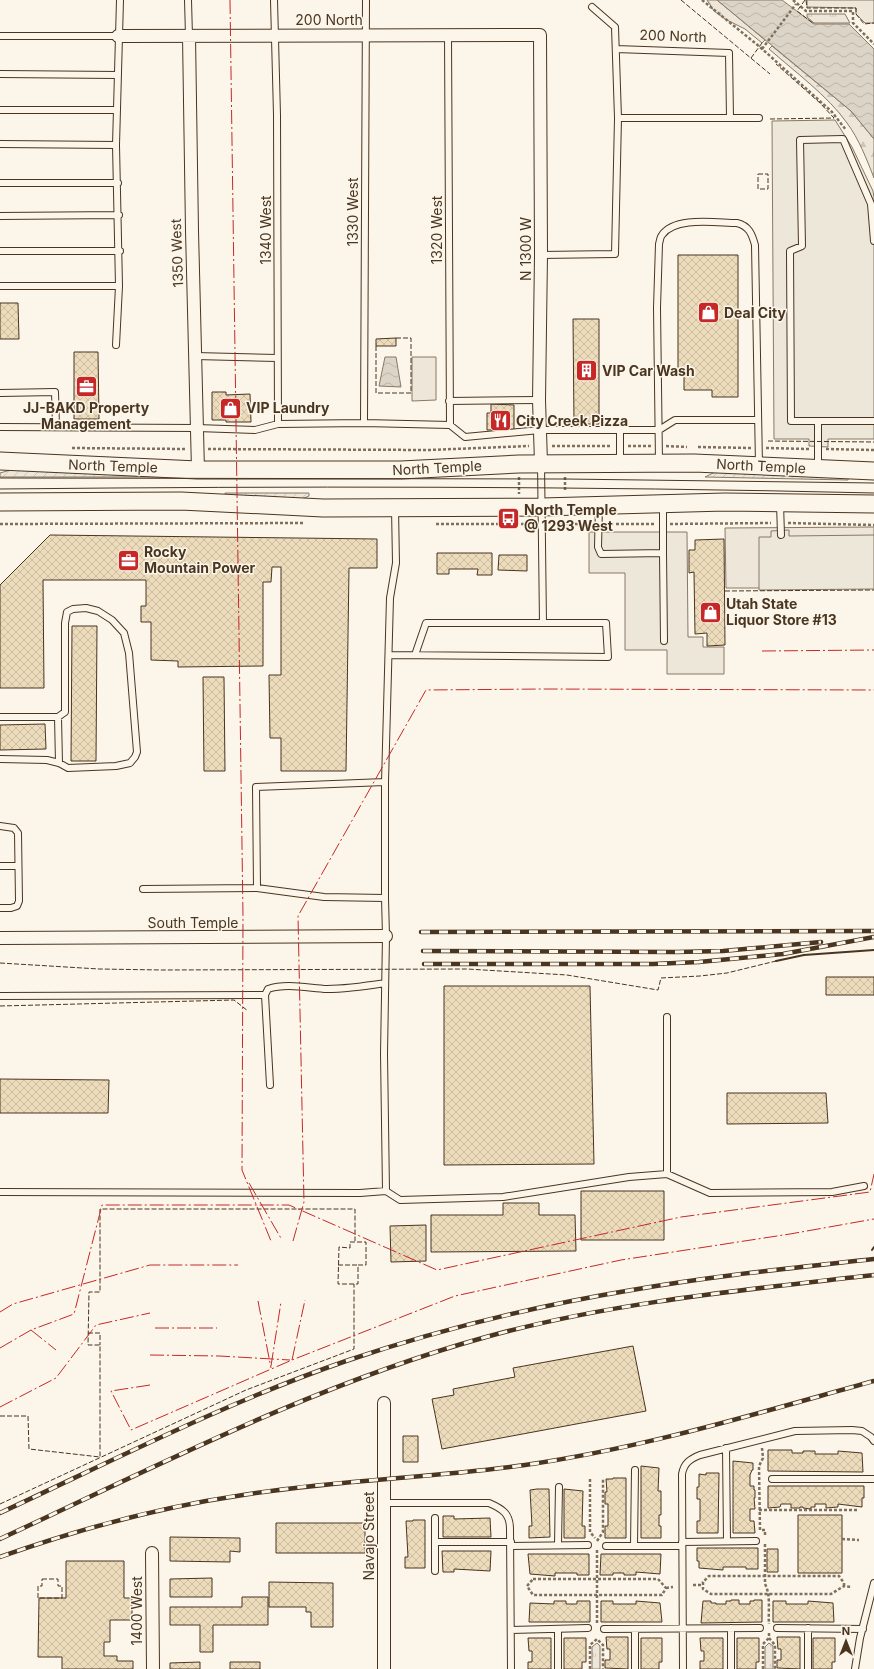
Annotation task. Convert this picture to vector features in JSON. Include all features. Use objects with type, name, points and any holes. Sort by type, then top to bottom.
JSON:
[{"type":"main road","name":"North Temple","points":[[0,462],[198,470],[401,470],[541,463],[659,463],[874,471]]},
{"type":"main road","points":[[0,502],[181,501],[323,508],[542,507],[663,503],[780,502],[874,504]]},
{"type":"street","name":"200 North","points":[[118,36],[540,35]]},
{"type":"street","name":"N 1300 W","points":[[540,35],[541,255],[539,400],[541,463]]},
{"type":"street","name":"1350 West","points":[[189,36],[198,470]]},
{"type":"street","name":"South Temple","points":[[0,938],[386,936]]},
{"type":"street","name":"Navajo Street","points":[[384,1403],[384,1669]]},
{"type":"street","name":"1400 West","points":[[152,1552],[152,1669]]},
{"type":"lane","points":[[116,344],[120,250],[116,145],[120,0]]},
{"type":"lane","points":[[188,0],[189,36]]},
{"type":"lane","name":"1340 West","points":[[274,0],[278,115],[278,424]]},
{"type":"lane","name":"1330 West","points":[[364,423],[366,0]]},
{"type":"lane","points":[[541,255],[615,254],[618,118],[615,27],[592,7]]},
{"type":"lane","name":"1320 West","points":[[448,35],[450,425]]},
{"type":"lane","points":[[0,36],[118,36]]},
{"type":"lane","name":"200 North","points":[[616,49],[729,54],[730,118]]},
{"type":"lane","points":[[0,74],[118,74]]},
{"type":"lane","points":[[0,110],[117,110]]},
{"type":"lane","points":[[618,118],[759,118]]},
{"type":"lane","points":[[874,241],[871,204],[843,139],[800,140],[802,246],[790,251],[791,421],[874,421]]},
{"type":"lane","points":[[0,144],[116,145]]},
{"type":"lane","points":[[0,183],[118,183]]},
{"type":"lane","points":[[0,216],[119,215]]},
{"type":"lane","points":[[659,463],[657,308],[659,244],[662,235],[673,226],[684,222],[737,223],[747,228],[752,234],[755,245],[760,466]]},
{"type":"lane","points":[[0,251],[120,250]]},
{"type":"lane","points":[[0,286],[119,286]]},
{"type":"lane","points":[[196,356],[277,358]]},
{"type":"lane","points":[[0,393],[55,392],[56,427]]},
{"type":"lane","points":[[449,401],[539,400]]},
{"type":"lane","points":[[0,427],[197,428],[255,430],[278,424],[364,423],[450,425],[465,436],[540,430],[659,430],[675,420],[758,420]]},
{"type":"lane","points":[[818,422],[818,469]]},
{"type":"lane","points":[[620,430],[620,463]]},
{"type":"lane","points":[[541,463],[543,622]]},
{"type":"lane","points":[[780,502],[781,535]]},
{"type":"lane","points":[[663,503],[664,640]]},
{"type":"lane","points":[[599,505],[598,547],[601,554],[663,553]]},
{"type":"lane","points":[[386,1191],[384,1054],[386,936],[385,782],[390,598],[396,563],[394,507]]},
{"type":"lane","points":[[0,717],[58,717],[65,712],[65,623],[67,612],[73,609],[86,608],[98,612],[112,620],[124,633],[130,653],[137,752],[130,763],[116,766],[68,768],[59,763],[47,760],[0,760]]},
{"type":"lane","points":[[388,655],[608,657],[606,622],[426,623],[415,655]]},
{"type":"lane","points":[[58,717],[59,763]]},
{"type":"lane","points":[[257,888],[256,787],[385,782]]},
{"type":"lane","points":[[0,826],[14,828],[18,833],[19,901],[17,906],[0,908]]},
{"type":"lane","points":[[0,866],[18,866]]},
{"type":"lane","points":[[143,889],[257,888],[324,897],[385,898]]},
{"type":"lane","points":[[270,1086],[265,995],[268,989],[274,987],[328,989],[385,983]]},
{"type":"lane","points":[[0,996],[265,995]]},
{"type":"lane","points":[[667,1017],[667,1174]]},
{"type":"lane","points":[[0,1192],[360,1193],[386,1191],[400,1200],[503,1197],[629,1177],[667,1174],[710,1193],[832,1192],[864,1186]]},
{"type":"lane","points":[[683,1669],[682,1474],[688,1460],[700,1455],[795,1431],[862,1431],[874,1441]]},
{"type":"lane","points":[[726,1448],[727,1541]]},
{"type":"lane","points":[[634,1546],[635,1470]]},
{"type":"lane","points":[[772,1478],[874,1479]]},
{"type":"lane","points":[[558,1545],[559,1487]]},
{"type":"lane","points":[[384,1503],[489,1503],[503,1509],[508,1515],[510,1520],[511,1544],[511,1669]]},
{"type":"lane","points":[[435,1518],[435,1570]]},
{"type":"lane","points":[[606,1546],[756,1541]]},
{"type":"lane","points":[[435,1542],[588,1545]]},
{"type":"lane","points":[[855,1669],[874,1583]]},
{"type":"lane","points":[[511,1630],[588,1628]]},
{"type":"lane","points":[[731,1628],[731,1669]]},
{"type":"lane","points":[[604,1629],[760,1628]]},
{"type":"lane","points":[[777,1628],[863,1629]]},
{"type":"lane","points":[[808,1628],[808,1669]]},
{"type":"lane","points":[[558,1629],[558,1669]]},
{"type":"lane","points":[[635,1629],[635,1669]]},
{"type":"path","points":[[702,0],[762,49],[832,112],[846,130]]},
{"type":"path","points":[[792,0],[806,11],[853,11],[853,23],[874,44]]},
{"type":"path","points":[[762,49],[796,4]]},
{"type":"path","points":[[68,448],[429,450],[519,446],[519,507]]},
{"type":"path","points":[[556,446],[659,446],[874,450]]},
{"type":"path","points":[[565,463],[565,524],[780,523],[874,525]]},
{"type":"path","points":[[0,524],[308,523]]},
{"type":"path","points":[[434,524],[527,524]]},
{"type":"path","points":[[596,1625],[597,1540],[602,1532],[603,1478]]},
{"type":"path","points":[[590,1479],[590,1532],[597,1540]]},
{"type":"path","points":[[760,1510],[859,1510]]},
{"type":"path","points":[[842,1539],[859,1540]]},
{"type":"path","points":[[844,1586],[844,1583],[839,1576],[709,1576],[703,1580],[704,1591],[711,1594],[831,1594],[844,1586],[850,1587]]},
{"type":"path","points":[[527,1586],[533,1579],[658,1579],[666,1588],[673,1588]]},
{"type":"path","points":[[520,1585],[527,1586],[533,1595],[662,1595],[666,1588]]},
{"type":"path","points":[[693,1585],[703,1585]]},
{"type":"path","points":[[597,1632],[597,1639],[602,1645],[602,1669]]},
{"type":"path","points":[[763,1669],[763,1644],[769,1638],[776,1644],[776,1669]]},
{"type":"path","points":[[590,1669],[590,1645],[597,1639]]},
{"type":"green space","points":[[707,0],[717,0],[765,40],[762,43],[745,29],[725,19],[714,11]]},
{"type":"green space","points":[[807,0],[874,0],[874,23],[865,23],[856,14],[856,8],[807,7]]},
{"type":"green space","points":[[807,14],[845,14],[850,23],[814,23],[807,17]]},
{"type":"green space","points":[[772,46],[851,111],[874,139],[874,178],[866,157],[847,123],[821,94],[769,49]]},
{"type":"green space","points":[[412,357],[436,357],[436,400],[412,401]]},
{"type":"green space","points":[[14,469],[163,475],[163,477],[0,477],[0,473]]},
{"type":"green space","points":[[722,471],[849,477],[848,480],[705,477]]},
{"type":"green space","points":[[225,493],[309,493],[309,496],[302,499],[225,496]]},
{"type":"green space","points":[[874,527],[874,588],[726,588],[725,528]]},
{"type":"green space","points":[[597,1643],[600,1646],[600,1669],[592,1669],[592,1647]]},
{"type":"green space","points":[[769,1643],[773,1646],[773,1669],[765,1669],[765,1647]]},
{"type":"shaded area","points":[[835,120],[852,147],[873,191],[874,198],[874,439],[828,439],[828,447],[809,446],[809,439],[774,439],[772,121]]},
{"type":"shaded area","points":[[789,530],[789,536],[874,535],[874,589],[759,590],[759,537],[771,537],[771,531]]},
{"type":"shaded area","points":[[589,532],[687,532],[688,637],[703,637],[703,647],[724,647],[724,674],[667,674],[667,650],[625,650],[625,573],[589,573]]},
{"type":"water","points":[[717,0],[782,0],[814,24],[849,24],[874,49],[874,139],[851,111]]},
{"type":"water","points":[[385,357],[396,357],[401,387],[379,386]]},
{"type":"building","name":"Deal City","points":[[678,255],[738,255],[738,397],[712,397],[712,390],[684,390],[684,370],[678,370]]},
{"type":"building","points":[[0,303],[18,303],[19,339],[0,339]]},
{"type":"building","name":"VIP Car Wash","points":[[573,319],[599,319],[599,424],[574,424]]},
{"type":"building","points":[[396,338],[396,346],[376,346],[376,339]]},
{"type":"building","name":"JJ-BAKD Property Management","points":[[74,352],[98,352],[99,419],[74,419]]},
{"type":"building","name":"VIP Laundry","points":[[212,392],[226,392],[226,395],[250,394],[251,422],[226,422],[226,420],[212,420]]},
{"type":"building","name":"City Creek Pizza","points":[[491,404],[514,405],[514,430],[487,430],[487,413],[491,413]]},
{"type":"building","points":[[50,535],[377,539],[377,568],[349,568],[346,771],[281,771],[281,738],[270,738],[269,675],[281,675],[281,567],[272,567],[271,582],[263,582],[263,666],[178,667],[178,661],[151,660],[151,622],[141,622],[141,606],[146,606],[146,580],[43,580],[44,688],[0,688],[0,585]]},
{"type":"building","name":"Utah State Liquor Store #13","points":[[724,539],[725,645],[707,646],[707,633],[695,634],[694,572],[689,573],[689,550],[695,550],[695,540]]},
{"type":"building","points":[[437,553],[492,553],[492,575],[477,575],[478,569],[449,569],[449,574],[437,574]]},
{"type":"building","points":[[499,555],[527,555],[527,571],[498,570]]},
{"type":"building","points":[[72,626],[97,626],[96,761],[71,761]]},
{"type":"building","points":[[203,677],[224,677],[225,771],[204,771]]},
{"type":"building","points":[[45,724],[46,749],[0,750],[0,725]]},
{"type":"building","points":[[826,977],[874,977],[874,995],[826,995]]},
{"type":"building","points":[[444,986],[590,986],[594,1164],[444,1165]]},
{"type":"building","points":[[0,1079],[109,1080],[108,1113],[0,1113]]},
{"type":"building","points":[[727,1093],[826,1093],[828,1123],[727,1124]]},
{"type":"building","points":[[581,1191],[664,1191],[664,1240],[581,1240]]},
{"type":"building","points":[[503,1203],[539,1203],[539,1215],[575,1215],[576,1251],[431,1252],[431,1215],[503,1215]]},
{"type":"building","points":[[426,1225],[426,1261],[391,1262],[390,1226]]},
{"type":"building","points":[[633,1346],[646,1411],[442,1449],[432,1399],[454,1395],[453,1389],[515,1377],[513,1368]]},
{"type":"building","points":[[403,1436],[418,1436],[418,1462],[403,1462]]},
{"type":"building","points":[[768,1450],[792,1450],[792,1453],[815,1451],[815,1454],[838,1454],[838,1451],[862,1453],[863,1472],[768,1471]]},
{"type":"building","points":[[733,1461],[753,1463],[753,1470],[750,1475],[750,1486],[754,1486],[755,1490],[755,1509],[750,1509],[750,1521],[754,1521],[755,1533],[733,1533]]},
{"type":"building","points":[[641,1466],[659,1468],[658,1491],[661,1491],[661,1515],[659,1515],[659,1526],[661,1526],[661,1538],[641,1538]]},
{"type":"building","points":[[706,1473],[719,1473],[718,1533],[697,1533],[697,1521],[700,1521],[700,1499],[697,1499],[697,1487],[699,1487],[699,1474],[706,1475]]},
{"type":"building","points":[[626,1478],[626,1538],[605,1538],[605,1526],[608,1526],[608,1504],[605,1504],[605,1492],[607,1492],[606,1479]]},
{"type":"building","points":[[768,1486],[864,1486],[864,1498],[862,1498],[862,1507],[838,1504],[838,1507],[826,1508],[826,1504],[815,1504],[815,1507],[811,1507],[811,1509],[803,1507],[791,1508],[791,1504],[781,1504],[780,1507],[768,1508]]},
{"type":"building","points":[[549,1489],[550,1537],[529,1538],[529,1526],[532,1526],[530,1490]]},
{"type":"building","points":[[564,1489],[583,1491],[582,1526],[585,1526],[585,1538],[564,1538]]},
{"type":"building","points":[[798,1515],[842,1515],[842,1573],[798,1573]]},
{"type":"building","points":[[443,1516],[454,1516],[454,1519],[490,1518],[491,1537],[443,1537]]},
{"type":"building","points":[[425,1520],[425,1568],[405,1568],[405,1557],[408,1557],[406,1521]]},
{"type":"building","points":[[276,1523],[365,1523],[365,1553],[276,1553]]},
{"type":"building","points":[[170,1537],[240,1538],[240,1552],[230,1551],[230,1562],[170,1561]]},
{"type":"building","points":[[697,1548],[758,1548],[758,1569],[746,1569],[746,1567],[723,1567],[723,1570],[699,1568],[699,1561],[697,1561]]},
{"type":"building","points":[[767,1549],[778,1549],[778,1572],[767,1572]]},
{"type":"building","points":[[442,1551],[491,1551],[490,1571],[454,1569],[454,1572],[443,1572]]},
{"type":"building","points":[[528,1554],[589,1554],[589,1575],[577,1575],[577,1573],[555,1573],[555,1576],[530,1574]]},
{"type":"building","points":[[601,1554],[661,1554],[660,1574],[636,1572],[636,1575],[613,1573],[613,1575],[600,1575]]},
{"type":"building","points":[[66,1561],[124,1561],[124,1598],[132,1598],[132,1620],[110,1620],[110,1642],[104,1642],[104,1656],[117,1656],[117,1661],[133,1661],[133,1669],[62,1669],[62,1657],[38,1657],[39,1598],[66,1598]]},
{"type":"building","points":[[212,1578],[212,1597],[170,1597],[170,1579]]},
{"type":"building","points":[[269,1582],[333,1583],[333,1627],[311,1627],[311,1612],[306,1612],[306,1607],[269,1607]]},
{"type":"building","points":[[242,1597],[268,1597],[268,1625],[213,1625],[213,1652],[200,1652],[200,1625],[170,1625],[170,1607],[242,1607]]},
{"type":"building","points":[[739,1600],[739,1604],[750,1604],[750,1601],[762,1600],[762,1622],[701,1623],[703,1601],[711,1601],[711,1603],[716,1604],[726,1604],[726,1601]]},
{"type":"building","points":[[554,1601],[566,1601],[566,1604],[577,1604],[577,1601],[590,1601],[590,1622],[529,1622],[530,1603],[554,1604]]},
{"type":"building","points":[[601,1601],[613,1601],[613,1604],[636,1604],[636,1601],[660,1603],[662,1622],[601,1622]]},
{"type":"building","points":[[773,1601],[786,1601],[786,1604],[808,1604],[808,1601],[833,1603],[834,1622],[773,1622]]},
{"type":"building","points":[[606,1637],[628,1637],[628,1669],[605,1668],[605,1660],[610,1660],[610,1649],[607,1649]]},
{"type":"building","points":[[777,1637],[800,1637],[800,1669],[777,1668],[777,1660],[781,1660],[781,1649],[778,1649]]},
{"type":"building","points":[[528,1638],[551,1638],[551,1669],[528,1669],[528,1662],[532,1662],[532,1651],[529,1651]]},
{"type":"building","points":[[564,1638],[586,1638],[586,1662],[582,1662],[582,1669],[564,1669]]},
{"type":"building","points":[[641,1638],[662,1638],[662,1662],[659,1662],[659,1669],[641,1669]]},
{"type":"building","points":[[700,1638],[723,1638],[723,1669],[700,1669],[700,1661],[704,1661],[704,1651],[701,1651]]},
{"type":"building","points":[[737,1638],[759,1638],[759,1662],[756,1662],[756,1669],[737,1669]]},
{"type":"building","points":[[813,1638],[835,1638],[835,1662],[832,1662],[832,1669],[813,1669]]},
{"type":"building","points":[[200,1662],[200,1669],[170,1669],[170,1663]]},
{"type":"building","points":[[230,1662],[260,1662],[260,1669],[230,1669]]},
{"type":"tram line","points":[[0,478],[565,479],[874,483]]},
{"type":"tram line","points":[[0,489],[437,487],[874,493]]},
{"type":"railway","points":[[421,932],[874,931]]},
{"type":"railway","points":[[424,964],[653,964],[699,962],[783,954],[874,937]]},
{"type":"railway","points":[[423,951],[723,951],[821,942]]},
{"type":"railway","points":[[0,1513],[214,1413],[302,1377],[346,1361],[416,1339],[523,1311],[596,1296],[722,1276],[874,1259]]},
{"type":"railway","points":[[0,1539],[179,1455],[299,1402],[423,1356],[486,1337],[534,1325],[630,1306],[679,1298],[874,1275]]},
{"type":"railway","points":[[0,1557],[90,1528],[212,1500],[278,1490],[454,1473],[525,1465],[569,1458],[701,1429],[874,1381]]},
{"type":"fence","points":[[681,0],[770,74]]},
{"type":"fence","points":[[805,0],[797,11],[814,24]]},
{"type":"fence","points":[[806,0],[807,8],[856,8],[856,14],[864,24],[874,23]]},
{"type":"fence","points":[[751,58],[762,43]]},
{"type":"fence","points":[[770,119],[834,118],[820,103],[776,64]]},
{"type":"fence","points":[[758,174],[768,174],[768,189],[758,189],[758,174]]},
{"type":"fence","points":[[376,346],[376,393],[411,393],[411,338],[396,338]]},
{"type":"fence","points":[[768,441],[874,442]]},
{"type":"fence","points":[[725,591],[874,590]]},
{"type":"fence","points":[[0,963],[99,969],[162,970],[467,969],[567,975],[658,990],[661,978],[727,973],[776,961]]},
{"type":"fence","points":[[0,1006],[234,1000],[248,1011]]},
{"type":"fence","points":[[0,1416],[28,1416],[29,1449],[100,1457],[100,1345],[88,1345],[89,1292],[100,1292],[100,1209],[355,1209],[355,1241]]},
{"type":"fence","points":[[350,1242],[366,1242],[366,1265],[358,1265],[358,1284],[338,1284],[339,1247],[350,1248],[350,1242]]},
{"type":"fence","points":[[338,1265],[358,1265]]},
{"type":"fence","points":[[0,1504],[246,1390],[354,1349],[354,1284]]},
{"type":"fence","points":[[88,1333],[100,1333],[100,1345]]},
{"type":"fence","points":[[42,1579],[58,1579],[58,1586],[62,1586],[62,1598],[38,1598],[38,1586],[42,1586],[42,1579]]},
{"type":"wall","points":[[776,961],[804,955],[874,950]]},
{"type":"power","points":[[230,0],[243,916],[242,1170],[271,1241]]},
{"type":"power","points":[[762,651],[874,650]]},
{"type":"power","points":[[293,1241],[304,1202],[298,916],[426,690],[874,690]]},
{"type":"power","points":[[0,1348],[31,1330],[74,1314],[102,1205],[289,1205],[437,1270],[681,1217],[870,1192],[874,1174]]},
{"type":"power","points":[[249,1183],[282,1240]]},
{"type":"power","points":[[150,1385],[111,1391],[131,1430],[292,1360],[455,1296],[621,1260],[790,1234],[874,1219]]},
{"type":"power","points":[[0,1312],[13,1304],[150,1265],[238,1265]]},
{"type":"power","points":[[292,1360],[305,1300]]},
{"type":"power","points":[[258,1301],[271,1368]]},
{"type":"power","points":[[271,1366],[281,1302]]},
{"type":"power","points":[[0,1407],[56,1378],[96,1325],[150,1313]]},
{"type":"power","points":[[155,1328],[217,1328]]},
{"type":"power","points":[[31,1330],[56,1350]]},
{"type":"power","points":[[150,1355],[219,1356],[290,1360]]},
{"type":"place","name":"Deal City","points":[[708,313]]},
{"type":"place","name":"VIP Car Wash","points":[[586,371]]},
{"type":"place","name":"JJ-BAKD Property Management","points":[[86,386]]},
{"type":"place","name":"VIP Laundry","points":[[231,408]]},
{"type":"place","name":"City Creek Pizza","points":[[501,421]]},
{"type":"place","name":"North Temple @ 1293 West","points":[[509,518]]},
{"type":"place","name":"Rocky Mountain Power","points":[[129,560]]},
{"type":"place","name":"Utah State Liquor Store #13","points":[[710,612]]}]
